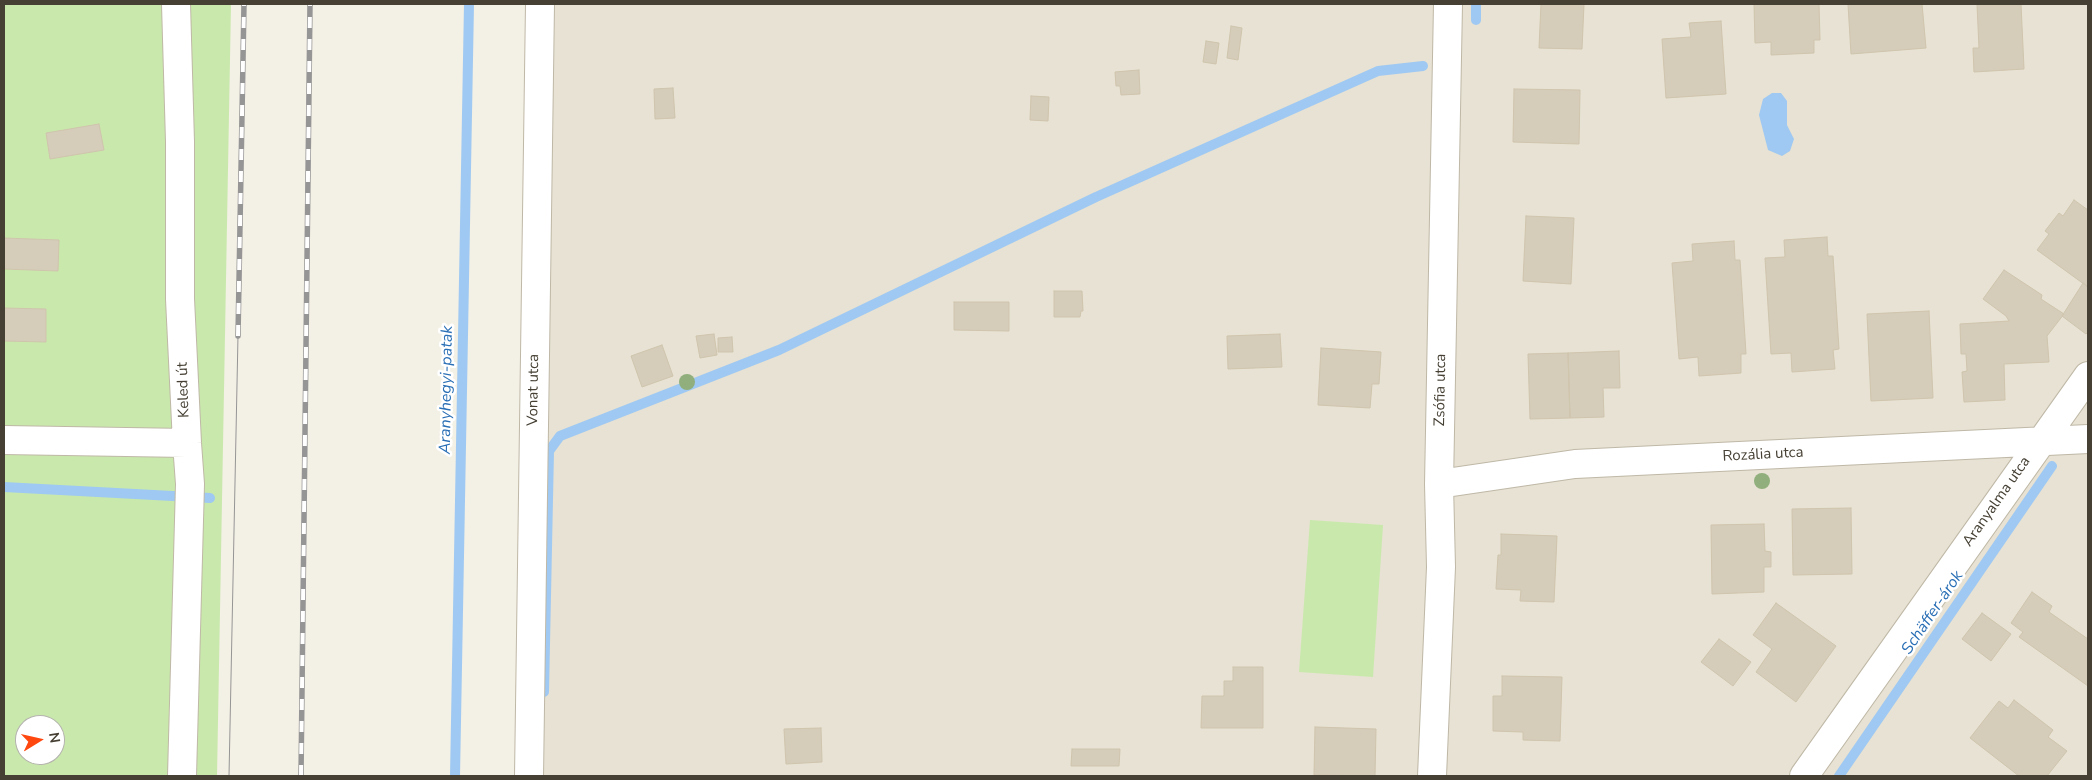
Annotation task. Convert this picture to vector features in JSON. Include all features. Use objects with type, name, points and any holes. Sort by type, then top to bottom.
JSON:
[{"type":"street","name":"Keled út","points":[[176,4],[180,142],[180,299],[190,484],[182,776]]},
{"type":"street","name":"Vonat utca","points":[[529,776],[540,4]]},
{"type":"street","name":"Zsófia utca","points":[[1432,776],[1441,567],[1439,484],[1448,4]]},
{"type":"street","name":"Aranyalma utca","points":[[1804,776],[2088,376]]},
{"type":"street","name":"Rozália utca","points":[[1439,484],[1575,464],[2088,439]]},
{"type":"street","points":[[4,440],[187,443]]},
{"type":"shaded area","points":[[525,4],[2088,4],[2088,776],[524,776]]},
{"type":"green space","points":[[4,4],[231,4],[217,776],[4,776]]},
{"type":"green space","points":[[1310,520],[1383,525],[1373,677],[1299,672]]},
{"type":"water","points":[[1772,93],[1781,93],[1787,101],[1787,125],[1794,139],[1790,151],[1782,156],[1768,150],[1759,115],[1763,99]]},
{"type":"building","points":[[1541,4],[1584,4],[1582,49],[1539,48]]},
{"type":"building","points":[[1754,4],[1819,4],[1820,40],[1814,40],[1814,53],[1771,55],[1771,42],[1755,43]]},
{"type":"building","points":[[1848,4],[1922,4],[1926,48],[1851,54]]},
{"type":"building","points":[[1977,4],[2021,4],[2024,69],[1974,72],[1973,48],[1979,48]]},
{"type":"building","points":[[1721,21],[1726,94],[1666,98],[1662,39],[1691,37],[1689,23]]},
{"type":"building","points":[[1231,26],[1242,28],[1238,60],[1227,58]]},
{"type":"building","points":[[1206,41],[1219,43],[1216,64],[1203,62]]},
{"type":"building","points":[[1139,70],[1140,94],[1121,95],[1120,86],[1116,86],[1115,72]]},
{"type":"building","points":[[673,88],[675,118],[655,119],[654,89]]},
{"type":"building","points":[[1514,89],[1580,90],[1579,144],[1513,142]]},
{"type":"building","points":[[1031,96],[1049,97],[1048,121],[1030,120]]},
{"type":"building","points":[[99,124],[104,150],[50,159],[46,133]]},
{"type":"building","points":[[2074,200],[2088,210],[2088,287],[2037,250],[2049,234],[2045,231],[2059,213],[2063,216]]},
{"type":"building","points":[[1526,216],[1574,218],[1571,284],[1523,281]]},
{"type":"building","points":[[1827,237],[1828,256],[1833,256],[1839,349],[1833,350],[1835,369],[1792,372],[1791,353],[1771,354],[1765,258],[1785,257],[1784,240]]},
{"type":"building","points":[[4,238],[59,240],[58,271],[4,269]]},
{"type":"building","points":[[1734,241],[1735,260],[1740,260],[1746,354],[1741,354],[1741,373],[1699,376],[1698,357],[1679,359],[1672,263],[1693,261],[1692,244]]},
{"type":"building","points":[[2004,270],[2042,295],[2041,299],[2064,314],[2047,336],[2049,362],[2004,364],[2005,400],[1964,402],[1962,372],[1967,371],[1966,354],[1961,354],[1960,324],[2009,321],[2006,316],[1983,299]]},
{"type":"building","points":[[2083,283],[2088,287],[2088,332],[2086,334],[2062,316]]},
{"type":"building","points":[[1054,291],[1082,291],[1083,311],[1081,311],[1080,317],[1054,317]]},
{"type":"building","points":[[954,302],[1009,302],[1009,331],[954,330]]},
{"type":"building","points":[[4,308],[46,309],[46,342],[4,341]]},
{"type":"building","points":[[1929,311],[1933,398],[1871,401],[1867,314]]},
{"type":"building","points":[[714,334],[717,355],[700,358],[696,336]]},
{"type":"building","points":[[1280,334],[1282,367],[1228,369],[1227,336]]},
{"type":"building","points":[[732,337],[733,352],[718,352],[718,338]]},
{"type":"building","points":[[662,345],[673,376],[642,387],[631,356]]},
{"type":"building","points":[[1321,348],[1381,352],[1379,384],[1372,384],[1370,408],[1318,405]]},
{"type":"building","points":[[1619,351],[1620,388],[1603,388],[1604,417],[1570,418],[1568,353]]},
{"type":"building","points":[[1568,353],[1570,418],[1530,419],[1528,354]]},
{"type":"building","points":[[1851,508],[1852,574],[1793,575],[1792,509]]},
{"type":"building","points":[[1764,524],[1765,551],[1771,552],[1771,567],[1764,567],[1764,592],[1712,594],[1711,525]]},
{"type":"building","points":[[1501,534],[1557,536],[1554,602],[1520,601],[1521,590],[1496,589],[1498,555],[1501,555]]},
{"type":"building","points":[[2032,592],[2052,606],[2049,612],[2088,639],[2088,686],[2019,637],[2023,632],[2011,623]]},
{"type":"building","points":[[1776,603],[1836,646],[1796,702],[1756,672],[1772,649],[1753,635]]},
{"type":"building","points":[[1982,613],[2011,634],[1991,661],[1962,639]]},
{"type":"building","points":[[1719,639],[1751,662],[1733,686],[1701,662]]},
{"type":"building","points":[[1233,667],[1263,667],[1263,728],[1201,728],[1202,696],[1224,696],[1224,681],[1233,681]]},
{"type":"building","points":[[1502,676],[1562,677],[1560,741],[1523,740],[1523,732],[1493,731],[1493,696],[1502,696]]},
{"type":"building","points":[[2014,700],[2053,730],[2048,737],[2067,751],[2047,776],[2019,776],[1970,738],[1999,701],[2008,708]]},
{"type":"building","points":[[1315,727],[1376,729],[1375,776],[1314,775]]},
{"type":"building","points":[[821,728],[822,762],[786,764],[784,729]]},
{"type":"building","points":[[1072,749],[1120,749],[1119,766],[1071,766]]},
{"type":"waterway","name":"Aranyhegyi-patak","points":[[455,776],[469,4]]},
{"type":"waterway","points":[[1476,4],[1476,20]]},
{"type":"waterway","points":[[544,692],[549,451],[560,436],[779,350],[1096,197],[1378,71],[1423,66]]},
{"type":"waterway","name":"Schäffer-árok","points":[[1839,776],[2052,466]]},
{"type":"waterway","points":[[4,487],[210,498]]},
{"type":"tram line","points":[[229,776],[238,336]]},
{"type":"railway","points":[[238,336],[244,4]]},
{"type":"railway","points":[[301,776],[310,4]]}]
